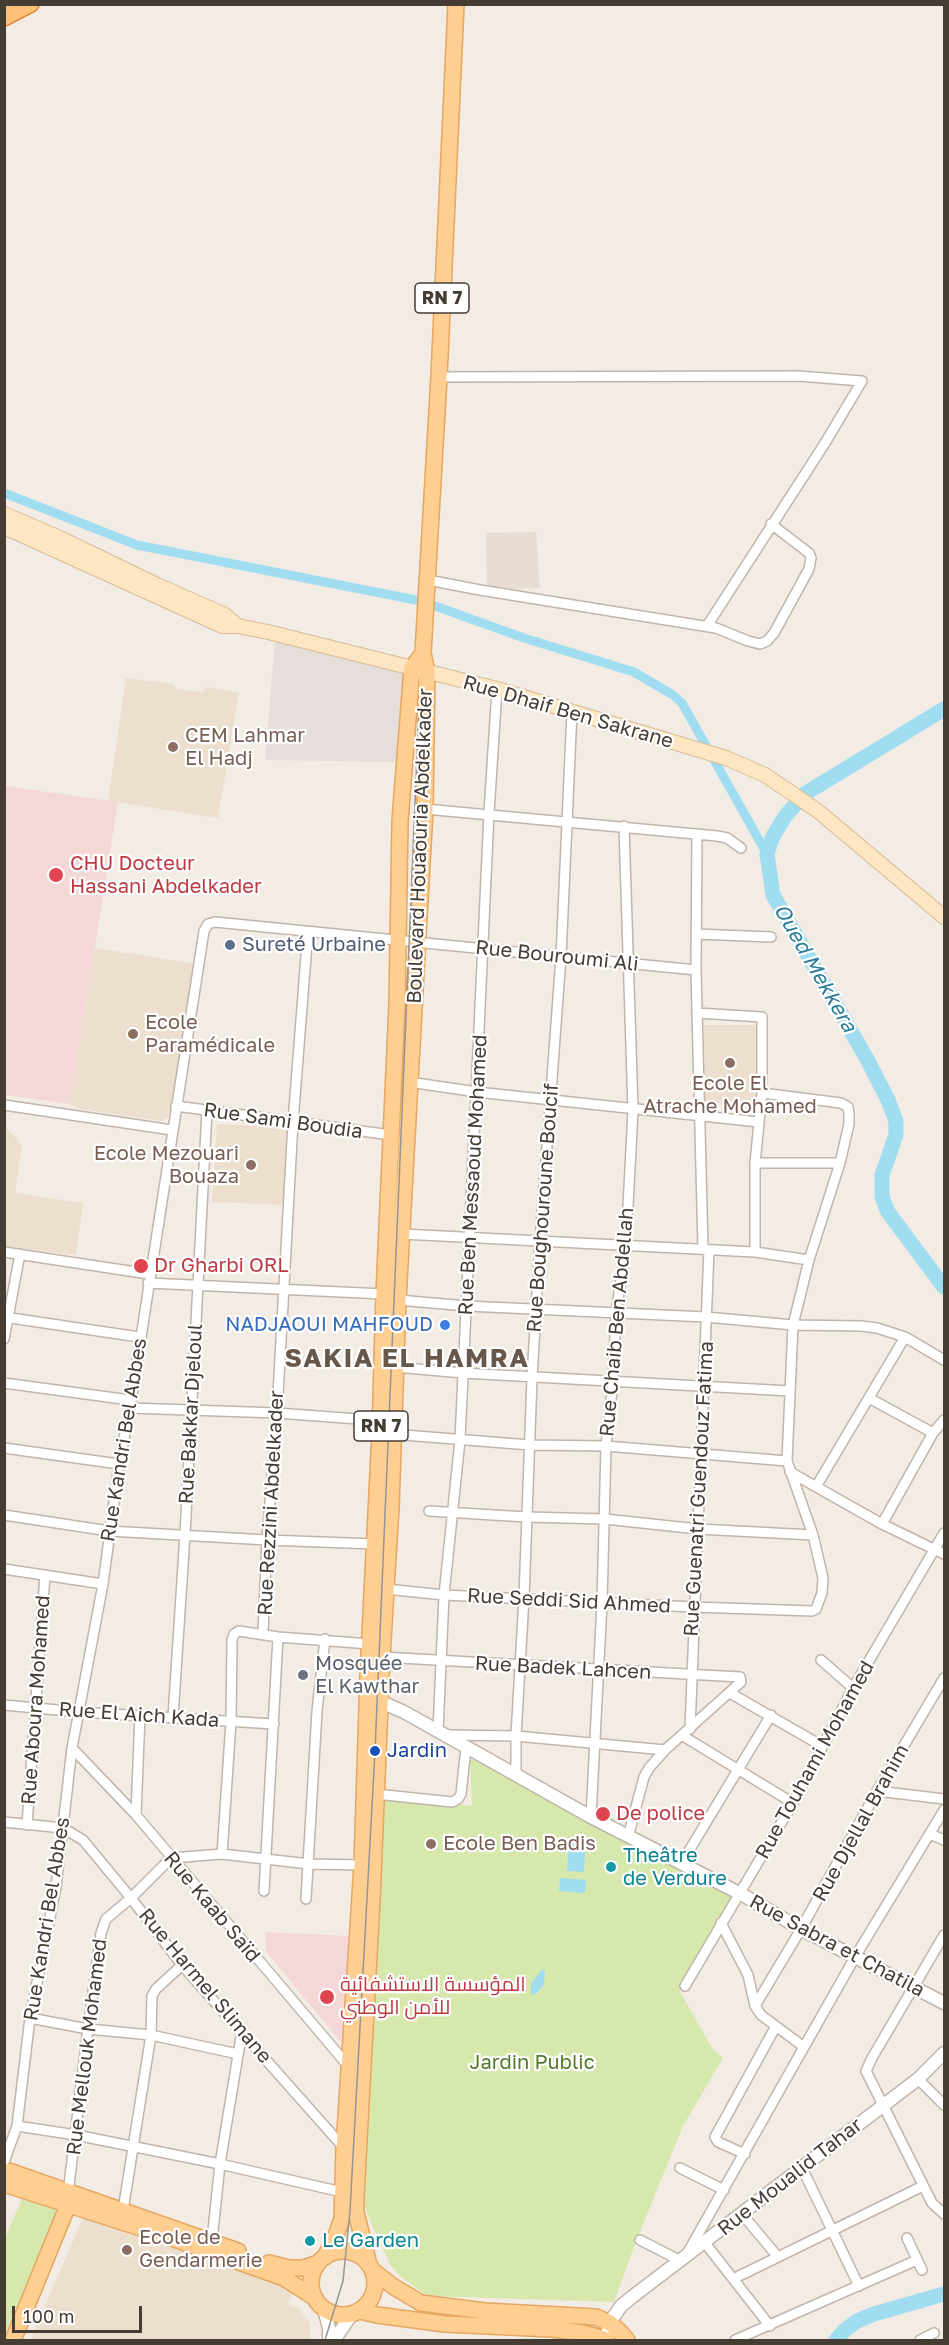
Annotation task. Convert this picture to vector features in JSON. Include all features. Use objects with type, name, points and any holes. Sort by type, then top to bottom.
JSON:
[{"type":"highway","points":[[4,18],[31,4]]},
{"type":"main road","name":"RN 7","points":[[423,653],[439,377],[456,4]]},
{"type":"main road","points":[[4,514],[225,615],[238,626]]},
{"type":"main road","name":"Rue Dhaif Ben Sakrane","points":[[4,527],[222,626],[238,626],[497,689],[726,758],[765,774],[818,811],[945,917]]},
{"type":"main road","name":"Boulevard Houaouria Abdelkader","points":[[346,2197],[344,2148],[362,1865],[374,1702],[382,1657],[386,1589],[391,1135],[397,1005],[400,820],[412,668],[423,653]]},
{"type":"main road","name":"Boulevard Houaouria Abdelkader","points":[[346,2197],[376,1794],[370,1644],[375,1544],[395,1366],[391,1297],[402,1234],[425,809],[427,672],[423,653]]},
{"type":"main road","points":[[5,2173],[166,2236],[284,2278],[334,2314],[356,2313],[445,2324],[496,2318],[546,2324],[606,2340]]},
{"type":"main road","name":"RN 7","points":[[322,2260],[340,2227],[346,2197]]},
{"type":"main road","name":"RN 7","points":[[346,2197],[359,2228],[371,2267]]},
{"type":"main road","points":[[68,2199],[123,2210],[282,2267],[303,2268],[336,2252],[352,2253],[399,2290],[421,2303],[485,2311],[496,2318]]},
{"type":"main road","points":[[13,2340],[68,2199]]},
{"type":"main road","points":[[319,2304],[312,2291],[312,2276],[322,2260]]},
{"type":"main road","points":[[356,2313],[367,2305],[375,2288],[371,2267]]},
{"type":"main road","points":[[546,2324],[596,2317],[610,2323],[627,2340]]},
{"type":"street","points":[[439,377],[798,376],[861,381],[825,443],[707,626]]},
{"type":"street","points":[[428,586],[480,590],[707,626],[754,643],[767,641],[774,633],[809,569],[811,558],[809,553],[771,524]]},
{"type":"street","name":"Rue Ben Messaoud Mohamed","points":[[442,1733],[441,1662],[444,1595],[460,1440],[489,813],[497,689]]},
{"type":"street","name":"Rue Boughouroune Boucif","points":[[516,1776],[532,1378],[561,957],[572,711]]},
{"type":"street","points":[[425,809],[489,813],[697,834],[727,838],[741,848]]},
{"type":"street","name":"Rue Chaib Ben Abdellah","points":[[591,1817],[602,1603],[606,1446],[613,1381],[616,1313],[626,1245],[633,1110],[624,826]]},
{"type":"street","points":[[697,834],[696,970],[706,1249]]},
{"type":"street","name":"Rue Kandri Bel Abbes","points":[[5,2173],[16,2126],[30,2018],[56,1887],[72,1748],[103,1584],[119,1464],[204,931],[208,924],[215,922],[417,941]]},
{"type":"street","name":"Rue Rezzini Abdelkader","points":[[263,1633],[293,1122],[308,931]]},
{"type":"street","points":[[696,934],[771,937]]},
{"type":"street","name":"Rue Bouroumi Ali","points":[[417,941],[696,970]]},
{"type":"street","points":[[697,1013],[762,1017],[762,1094],[755,1163],[755,1252]]},
{"type":"street","points":[[409,1082],[633,1110],[759,1122]]},
{"type":"street","points":[[429,1511],[605,1519],[698,1529],[813,1535],[787,1461],[793,1325],[809,1260],[840,1163],[849,1124],[848,1107],[841,1103],[762,1094]]},
{"type":"street","points":[[4,1105],[172,1130]]},
{"type":"street","name":"Rue Sami Boudia","points":[[176,1106],[391,1135]]},
{"type":"street","name":"Rue Bakkar Djeloul","points":[[173,1717],[185,1535],[196,1284],[207,1110]]},
{"type":"street","points":[[755,1163],[840,1163]]},
{"type":"street","points":[[402,1234],[755,1252],[809,1260]]},
{"type":"street","name":"Rue Guenatri Guendouz Fatima","points":[[686,1732],[691,1675],[705,1386],[706,1249]]},
{"type":"street","points":[[4,1252],[148,1278],[196,1284],[283,1288],[467,1306],[706,1317],[793,1325],[861,1326],[877,1328],[905,1337],[945,1360]]},
{"type":"street","points":[[4,1339],[6,1317],[20,1254]]},
{"type":"street","points":[[6,1317],[139,1337]]},
{"type":"street","points":[[817,1485],[905,1337]]},
{"type":"street","points":[[395,1366],[532,1378],[790,1391]]},
{"type":"street","points":[[4,1383],[130,1404],[277,1413],[460,1440],[530,1445],[606,1446],[787,1461]]},
{"type":"street","points":[[869,1398],[933,1434]]},
{"type":"street","points":[[882,1524],[933,1434],[945,1420]]},
{"type":"street","points":[[4,1448],[119,1464]]},
{"type":"street","points":[[790,1472],[817,1485],[882,1524],[940,1551]]},
{"type":"street","points":[[4,1515],[109,1531],[375,1544]]},
{"type":"street","name":"Rue Touhami Mohamed","points":[[685,1986],[793,1803],[853,1688],[940,1551],[945,1533]]},
{"type":"street","name":"Rue Seddi Sid Ahmed","points":[[386,1589],[444,1595],[812,1611],[819,1602],[823,1578],[813,1535]]},
{"type":"street","points":[[4,1569],[103,1584]]},
{"type":"street","name":"Rue Aboura Mohamed","points":[[27,1825],[45,1575]]},
{"type":"street","points":[[222,1854],[234,1634],[239,1630],[278,1637],[370,1644]]},
{"type":"street","points":[[264,1892],[278,1637]]},
{"type":"street","points":[[306,1899],[317,1711],[325,1639]]},
{"type":"street","name":"Rue Badek Lahcen","points":[[382,1657],[738,1677],[741,1682],[730,1693]]},
{"type":"street","points":[[821,1660],[853,1688]]},
{"type":"street","name":"Rue Djellal Brahim","points":[[755,2006],[801,1929],[877,1791],[945,1678]]},
{"type":"street","points":[[628,1837],[644,1777],[649,1767],[664,1750],[730,1693],[822,1746]]},
{"type":"street","name":"Rue Sabra et Chatila","points":[[374,1702],[442,1733],[628,1837],[741,1894],[801,1929],[945,2003]]},
{"type":"street","name":"Rue El Aich Kada","points":[[4,1706],[274,1724]]},
{"type":"street","points":[[136,1815],[140,1715]]},
{"type":"street","points":[[681,1864],[771,1715]]},
{"type":"street","points":[[686,1732],[738,1770],[793,1803]]},
{"type":"street","points":[[442,1733],[516,1736],[664,1750]]},
{"type":"street","name":"Rue Kaab Saïd","points":[[72,1748],[136,1815],[350,2069]]},
{"type":"street","points":[[376,1794],[452,1802],[458,1799],[461,1794],[466,1748]]},
{"type":"street","points":[[877,1791],[945,1799]]},
{"type":"street","points":[[640,2240],[683,2259],[745,2154],[855,1957],[945,1810]]},
{"type":"street","points":[[4,1822],[63,1828]]},
{"type":"street","name":"Rue Harmel Slimane","points":[[63,1828],[83,1840],[183,1965],[344,2148]]},
{"type":"street","points":[[930,1834],[945,1840]]},
{"type":"street","points":[[171,1858],[222,1854],[309,1864],[362,1865]]},
{"type":"street","name":"Rue Mellouk Mohamed","points":[[68,2199],[103,1925],[106,1919],[131,1899],[171,1858]]},
{"type":"street","points":[[721,1923],[752,1985],[755,2006],[761,2015],[804,2047]]},
{"type":"street","points":[[945,1935],[866,2071],[923,2186],[935,2207],[945,2214]]},
{"type":"street","points":[[123,2210],[151,2035],[153,1993],[183,1965]]},
{"type":"street","points":[[30,2018],[88,2029],[151,2035],[238,2054]]},
{"type":"street","points":[[745,2154],[718,2142],[715,2137],[776,2026]]},
{"type":"street","points":[[212,2240],[220,2164],[242,2031]]},
{"type":"street","name":"Rue Moualid Tahar","points":[[610,2323],[621,2306],[632,2297],[918,2079],[945,2053]]},
{"type":"street","points":[[918,2079],[945,2105]]},
{"type":"street","points":[[16,2126],[76,2135],[220,2164],[346,2197]]},
{"type":"street","points":[[680,2168],[724,2190]]},
{"type":"street","points":[[802,2168],[859,2286]]},
{"type":"street","points":[[733,2278],[923,2186]]},
{"type":"street","points":[[742,2214],[778,2257]]},
{"type":"street","points":[[907,2238],[922,2270]]},
{"type":"street","points":[[705,2243],[770,2326]]},
{"type":"street","points":[[735,2340],[749,2338],[770,2326],[917,2260]]},
{"type":"street","points":[[319,2304],[329,2328],[329,2340]]},
{"type":"street","points":[[334,2340],[356,2313]]},
{"type":"street","points":[[606,2340],[610,2323]]},
{"type":"street","points":[[920,2340],[934,2333]]},
{"type":"shaded area","points":[[536,532],[540,588],[487,589],[486,533]]},
{"type":"shaded area","points":[[275,641],[406,672],[400,762],[265,760]]},
{"type":"shaded area","name":"CEM Lahmar El Hadj","points":[[126,678],[172,684],[177,689],[202,692],[206,687],[239,693],[218,818],[108,801]]},
{"type":"shaded area","name":"CHU Docteur Hassani Abdelkader","points":[[5,786],[118,802],[70,1104],[5,1095]]},
{"type":"shaded area","name":"Ecole Paramédicale","points":[[95,948],[195,964],[172,1114],[162,1121],[80,1109],[70,1104]]},
{"type":"shaded area","name":"Ecole El Atrache Mohamed","points":[[704,1025],[757,1025],[756,1102],[705,1103]]},
{"type":"shaded area","points":[[4,1124],[22,1146],[15,1193],[83,1203],[76,1255],[5,1246]]},
{"type":"shaded area","name":"Ecole Mezouari Bouaza","points":[[217,1124],[291,1128],[286,1205],[212,1202]]},
{"type":"shaded area","name":"المؤسسة الاستشفائية للأمن الوطني","points":[[265,1932],[350,1936],[344,2046],[266,1951]]},
{"type":"shaded area","name":"Ecole de Gendarmerie","points":[[84,2216],[285,2285],[292,2293],[288,2304],[298,2308],[310,2323],[310,2340],[30,2340]]},
{"type":"green space","name":"Jardin Public","points":[[485,1759],[683,1864],[733,1897],[679,1990],[712,2048],[723,2058],[683,2126],[614,2302],[428,2296],[402,2278],[391,2266],[364,2203],[362,2185],[381,1798],[472,1806],[470,1760]]},
{"type":"green space","points":[[24,2194],[60,2207],[5,2335],[5,2238]]},
{"type":"water","points":[[569,1841],[586,1843],[584,1872],[567,1871]]},
{"type":"water","points":[[560,1878],[586,1880],[585,1893],[559,1891]]},
{"type":"water","points":[[542,1969],[545,1971],[544,1984],[537,1993],[531,1995],[531,1984]]},
{"type":"waterway","points":[[4,493],[137,545],[421,601],[524,638],[634,672],[673,695],[682,703],[767,854]]},
{"type":"waterway","name":"Oued Mekkera","points":[[944,709],[806,793],[786,815],[773,836],[767,854],[773,895],[867,1059],[896,1121],[896,1135],[882,1175],[882,1197],[888,1212],[944,1287]]},
{"type":"waterway","name":"Oued Mekkera","points":[[836,2340],[857,2321],[944,2294]]},
{"type":"tram line","points":[[325,2340],[343,2281],[350,2211],[375,1751],[419,709]]},
{"type":"place","name":"CEM Lahmar El Hadj","points":[[173,747]]},
{"type":"place","name":"CHU Docteur Hassani Abdelkader","points":[[56,875]]},
{"type":"place","name":"Sureté Urbaine","points":[[230,945]]},
{"type":"place","name":"Ecole Paramédicale","points":[[133,1034]]},
{"type":"place","name":"Ecole El Atrache Mohamed","points":[[730,1063]]},
{"type":"place","name":"Ecole Mezouari Bouaza","points":[[251,1165]]},
{"type":"place","name":"Dr Gharbi ORL","points":[[141,1266]]},
{"type":"place","name":"NADJAOUI MAHFOUD","points":[[445,1325]]},
{"type":"place","name":"Mosquée El Kawthar","points":[[303,1675]]},
{"type":"place","name":"Jardin","points":[[375,1751]]},
{"type":"place","name":"De police","points":[[603,1814]]},
{"type":"place","name":"Ecole Ben Badis","points":[[431,1844]]},
{"type":"place","name":"Theâtre de Verdure","points":[[611,1867]]},
{"type":"place","name":"المؤسسة الاستشفائية للأمن الوطني","points":[[327,1997]]},
{"type":"place","name":"Le Garden","points":[[310,2241]]},
{"type":"place","name":"Ecole de Gendarmerie","points":[[127,2250]]},
{"type":"district","name":"SAKIA EL HAMRA","points":[[407,1359]]}]
